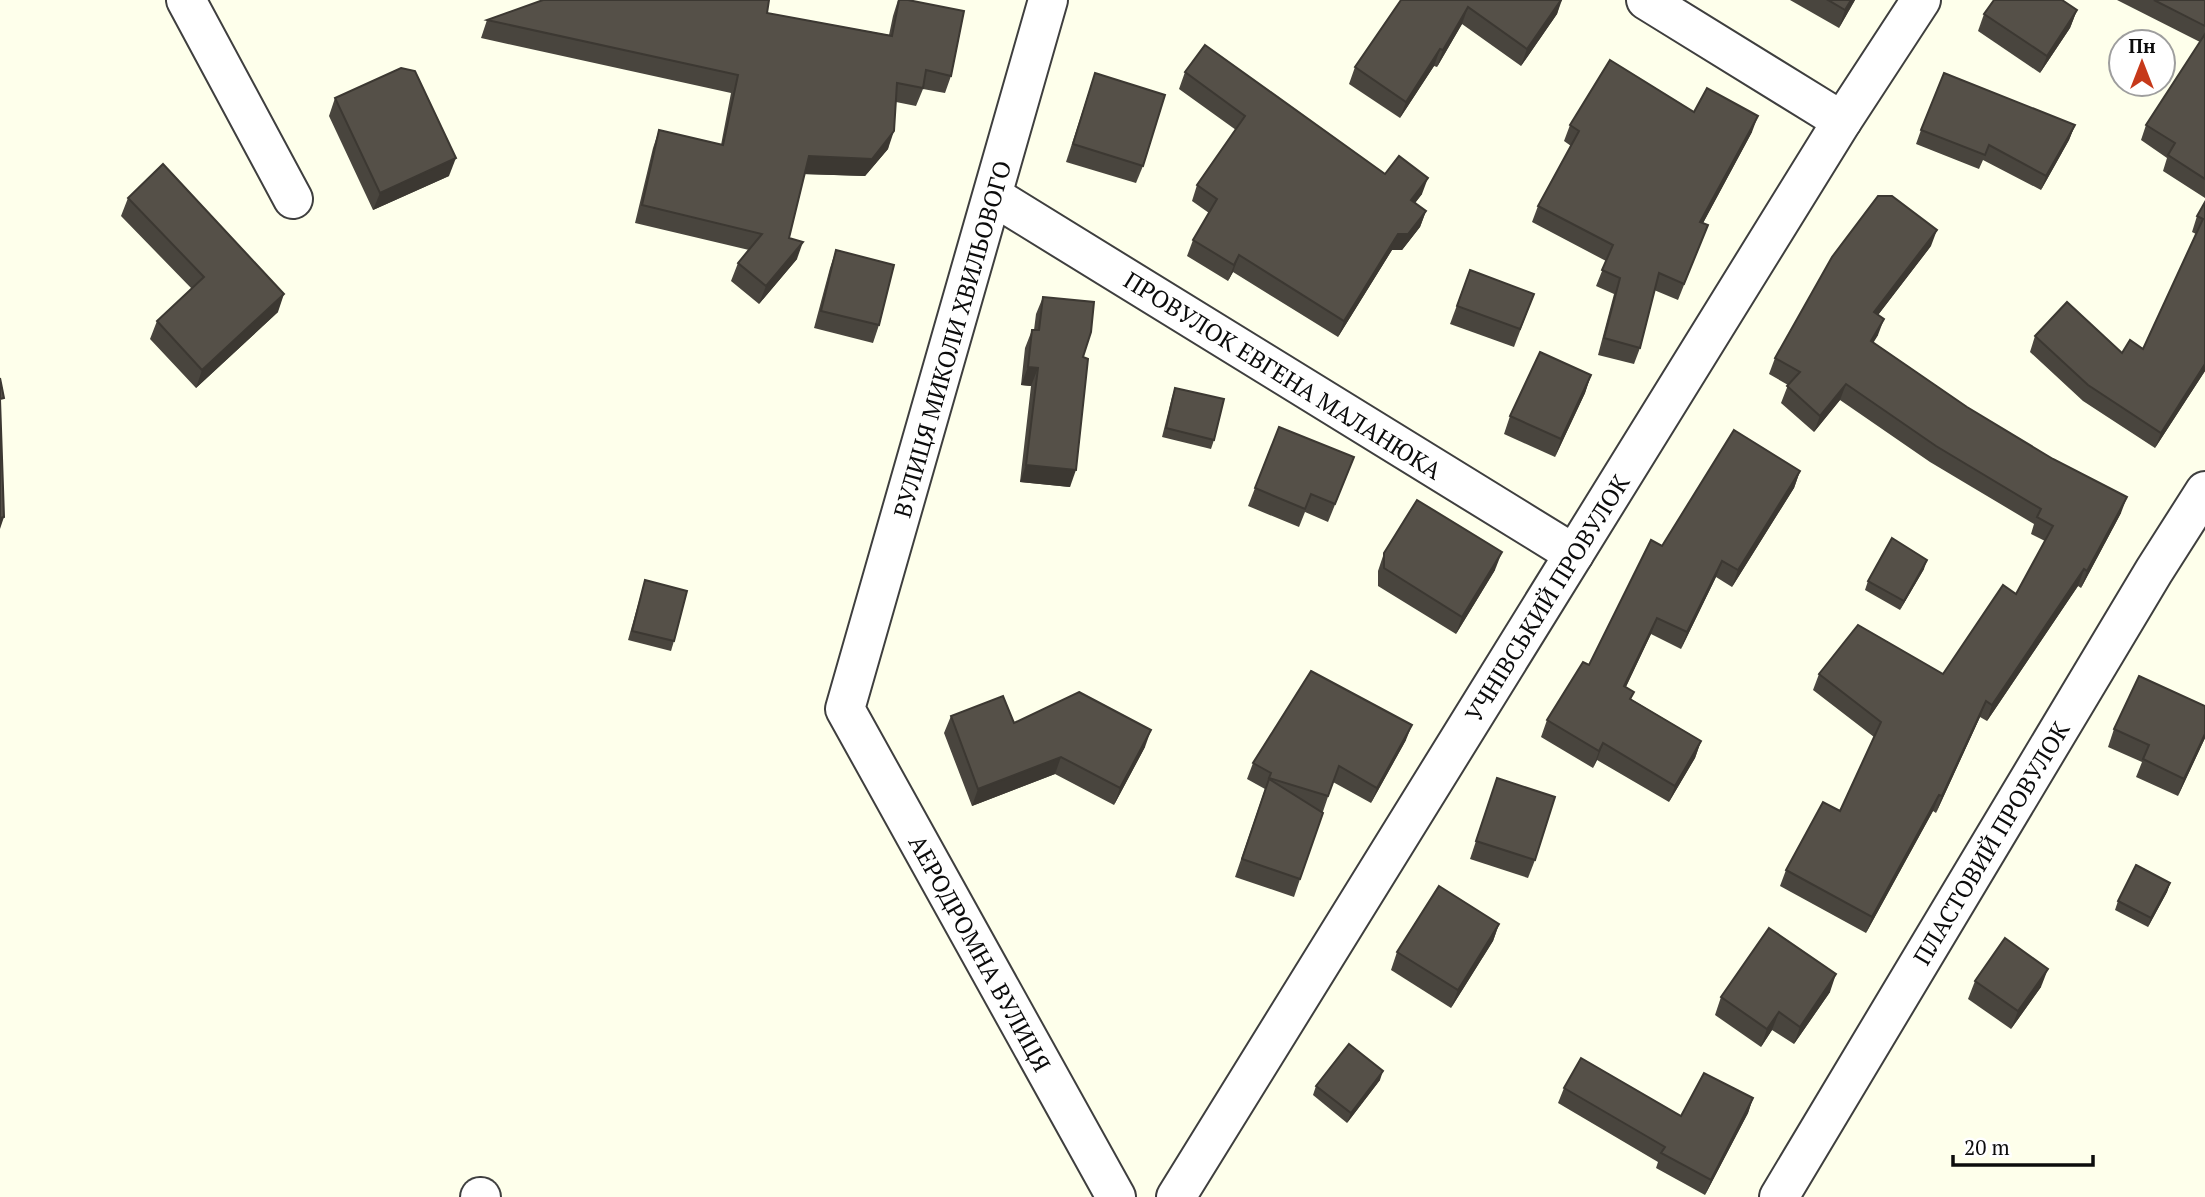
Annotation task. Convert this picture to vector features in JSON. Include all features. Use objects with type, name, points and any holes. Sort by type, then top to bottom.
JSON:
[{"type":"street","points":[[186,0],[293,199]]},
{"type":"street","name":"ВУЛИЦЯ МИКОЛИ ХВИЛЬОВОГО","points":[[850,694],[1048,0]]},
{"type":"street","points":[[1646,0],[1842,121]]},
{"type":"street","name":"УЧНІВСЬКИЙ ПРОВУЛОК","points":[[1175,1197],[1842,121],[1921,0]]},
{"type":"street","name":"ПРОВУЛОК ЕВГЕНА МАЛАНЮКА","points":[[993,197],[1574,555]]},
{"type":"street","name":"ПЛАСТОВИЙ ПРОВУЛОК","points":[[1779,1197],[2147,583],[2205,492]]},
{"type":"street","name":"АЕРОДРОМНА ВУЛИЦЯ","points":[[850,694],[1116,1197]]},
{"type":"building","points":[[543,0],[769,0],[767,13],[892,36],[899,0],[964,11],[951,76],[926,70],[923,88],[897,83],[894,131],[872,159],[809,156],[789,238],[803,242],[766,286],[738,263],[762,234],[642,205],[659,130],[723,145],[738,75],[487,20]]},
{"type":"building","points":[[1401,0],[1561,0],[1527,49],[1468,7],[1443,50],[1440,49],[1406,102],[1355,67]]},
{"type":"building","points":[[1828,0],[1851,0],[1845,10]]},
{"type":"building","points":[[1994,0],[2062,0],[2077,10],[2047,56],[1984,14]]},
{"type":"building","points":[[2154,0],[2205,0],[2205,26]]},
{"type":"building","points":[[2205,34],[2205,179],[2168,155],[2175,143],[2146,125],[2164,98],[2177,98],[2177,77]]},
{"type":"building","points":[[1205,45],[1385,174],[1399,156],[1428,178],[1411,200],[1426,211],[1408,234],[1398,234],[1344,321],[1239,255],[1234,265],[1193,240],[1217,199],[1197,185],[1245,116],[1185,72]]},
{"type":"building","points":[[1610,60],[1694,112],[1707,88],[1758,116],[1700,222],[1708,225],[1684,284],[1659,273],[1640,348],[1604,338],[1620,278],[1602,270],[1613,245],[1538,206],[1579,131],[1570,125]]},
{"type":"building","points":[[401,68],[415,71],[456,158],[380,193],[335,98]]},
{"type":"building","points":[[1095,73],[1165,95],[1143,166],[1073,144]]},
{"type":"building","points":[[1944,73],[2075,125],[2046,176],[1989,145],[1985,155],[1921,130]]},
{"type":"building","points":[[163,164],[284,294],[202,370],[157,321],[204,277],[128,198]]},
{"type":"building","points":[[1878,196],[1892,196],[1937,230],[1874,312],[1884,319],[1871,341],[1967,407],[2053,459],[2127,497],[2087,571],[2084,569],[1992,705],[1986,701],[1942,796],[1939,795],[1872,917],[1786,870],[1823,802],[1840,811],[1881,722],[1819,674],[1858,625],[1943,674],[2003,585],[2016,594],[2053,526],[2037,517],[2041,509],[1936,446],[1846,384],[1820,416],[1787,386],[1800,372],[1775,358],[1832,257]]},
{"type":"building","points":[[2205,202],[2205,364],[2161,433],[2088,385],[2035,336],[2067,302],[2122,353],[2130,340],[2143,349],[2203,219],[2197,216]]},
{"type":"building","points":[[836,250],[894,265],[879,325],[821,311]]},
{"type":"building","points":[[1470,270],[1534,294],[1520,329],[1457,306]]},
{"type":"building","points":[[1043,297],[1094,302],[1091,332],[1083,357],[1088,359],[1076,470],[1026,465],[1038,368],[1028,367],[1032,330],[1039,330]]},
{"type":"building","points":[[1540,352],[1591,375],[1561,439],[1510,416]]},
{"type":"building","points":[[0,378],[4,398],[0,399]]},
{"type":"building","points":[[1175,388],[1224,399],[1214,440],[1166,428]]},
{"type":"building","points":[[0,399],[4,517],[0,518]]},
{"type":"building","points":[[1279,427],[1354,457],[1335,504],[1311,494],[1305,509],[1255,488]]},
{"type":"building","points":[[1734,430],[1800,471],[1738,570],[1722,561],[1687,632],[1657,618],[1624,686],[1634,692],[1630,699],[1701,741],[1675,786],[1603,743],[1599,751],[1547,720],[1583,662],[1589,665],[1651,540],[1662,546]]},
{"type":"building","points":[[1417,500],[1502,552],[1462,617],[1384,568],[1384,553]]},
{"type":"building","points":[[1892,538],[1927,560],[1904,601],[1868,581]]},
{"type":"building","points":[[645,580],[687,591],[674,641],[632,631]]},
{"type":"building","points":[[1311,671],[1412,725],[1377,788],[1339,766],[1328,796],[1269,778],[1271,773],[1253,763]]},
{"type":"building","points":[[2139,676],[2205,706],[2205,734],[2184,779],[2143,759],[2149,745],[2114,729]]},
{"type":"building","points":[[1079,692],[1151,730],[1120,788],[1061,757],[978,789],[951,716],[1003,696],[1014,723]]},
{"type":"building","points":[[1497,778],[1555,797],[1535,860],[1476,841]]},
{"type":"building","points":[[1269,779],[1323,813],[1300,879],[1242,859]]},
{"type":"building","points":[[2136,865],[2170,883],[2151,918],[2118,901]]},
{"type":"building","points":[[1439,886],[1499,924],[1458,990],[1397,952]]},
{"type":"building","points":[[1769,928],[1836,974],[1800,1027],[1779,1012],[1767,1029],[1721,997]]},
{"type":"building","points":[[2005,938],[2048,969],[2018,1011],[1975,981]]},
{"type":"building","points":[[1349,1044],[1383,1071],[1351,1113],[1316,1086]]},
{"type":"building","points":[[1581,1058],[1681,1116],[1704,1073],[1753,1098],[1711,1180],[1661,1153],[1665,1147],[1564,1088]]}]
